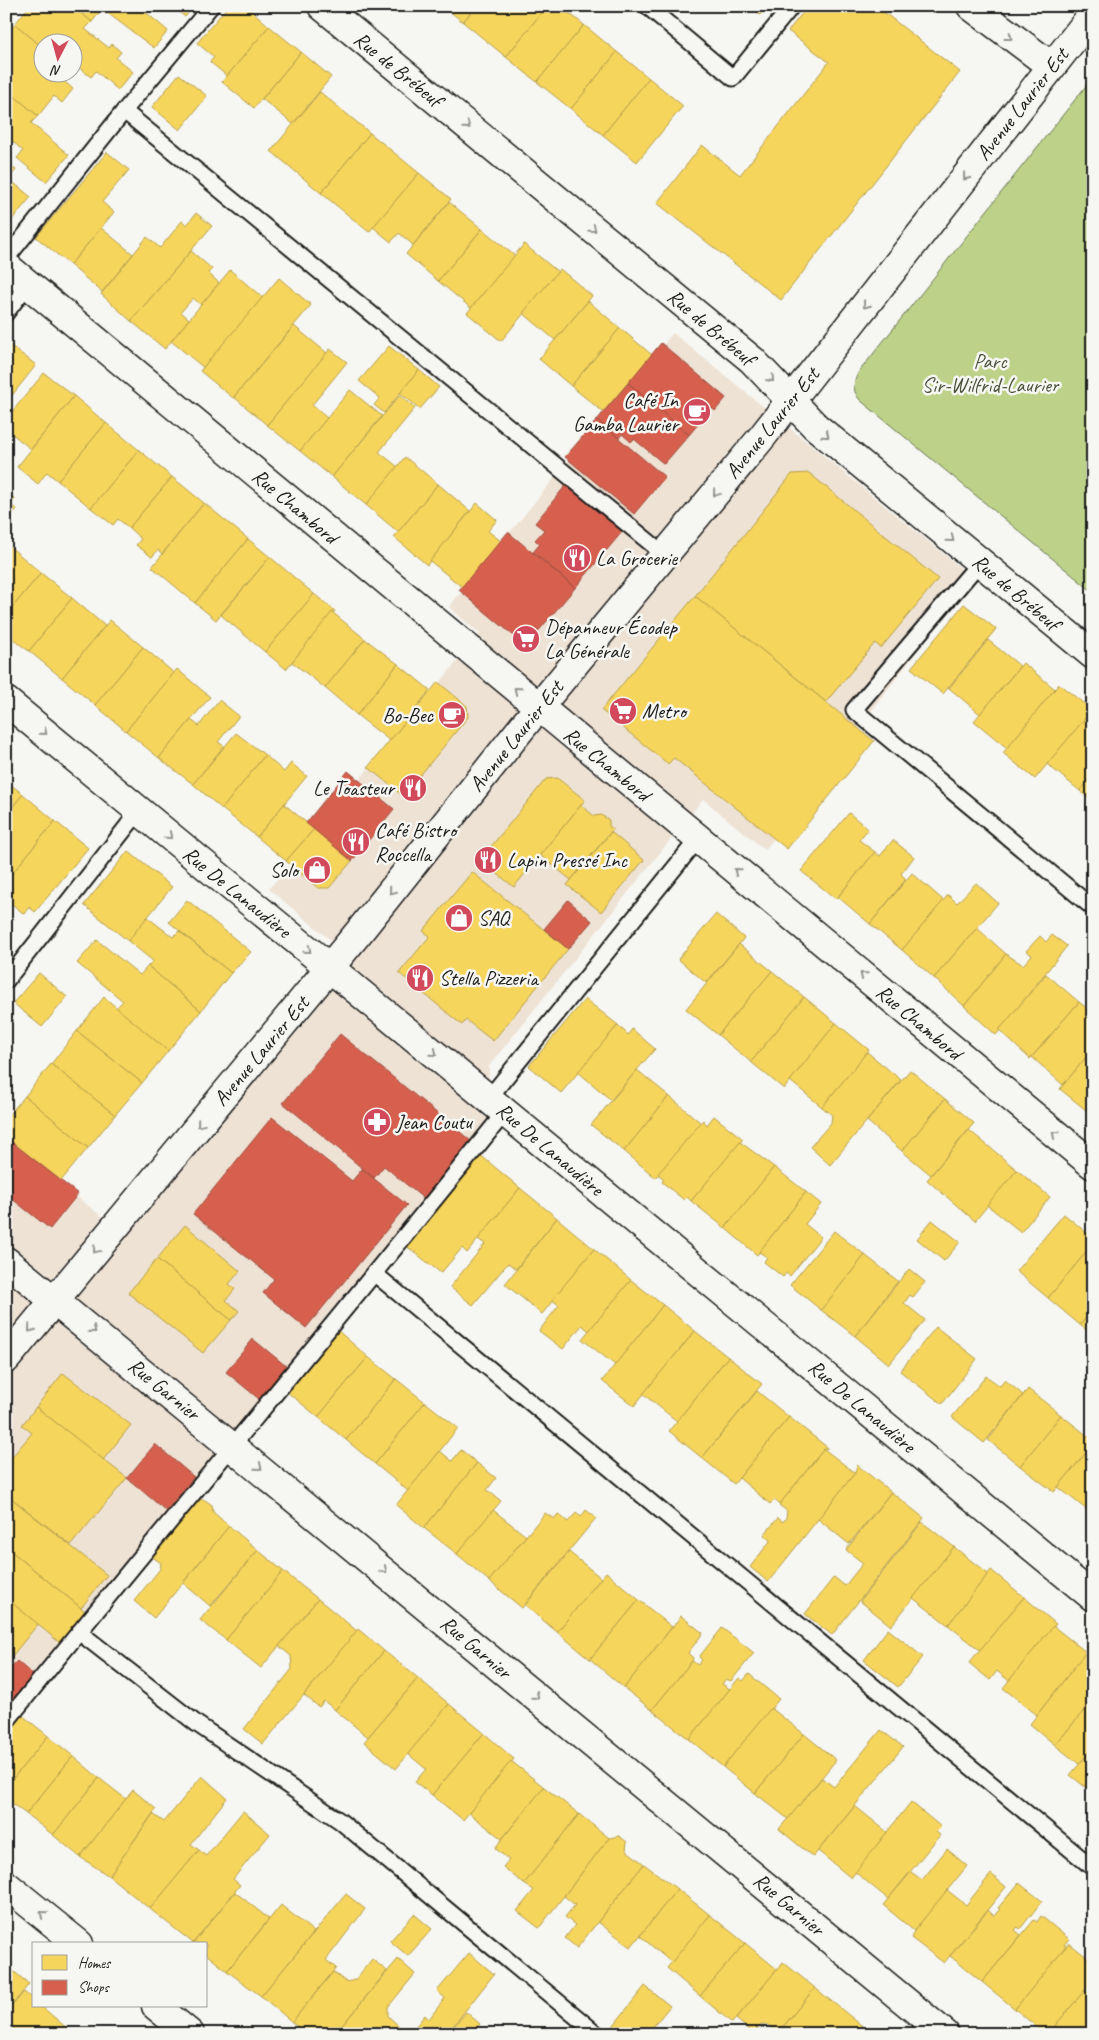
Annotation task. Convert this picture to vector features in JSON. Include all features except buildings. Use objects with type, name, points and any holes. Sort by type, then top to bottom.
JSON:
[{"type":"street","name":"Rue de Brébeuf","points":[[322,6],[752,360],[815,426],[1093,656]]},
{"type":"street","points":[[971,6],[1051,66]]},
{"type":"street","name":"Avenue Laurier Est","points":[[6,1359],[330,967],[539,708],[791,401],[1093,14]]},
{"type":"street","name":"Rue Chambord","points":[[6,266],[1093,1165]]},
{"type":"street","name":"Rue De Lanaudière","points":[[6,701],[1093,1597]]},
{"type":"street","name":"Rue Garnier","points":[[6,1261],[55,1299],[946,2034]]},
{"type":"street","points":[[6,1885],[77,1942]]},
{"type":"street","points":[[158,2008],[190,2034]]},
{"type":"lane","points":[[6,259],[211,6]]},
{"type":"lane","points":[[647,6],[733,78],[792,6]]},
{"type":"lane","points":[[124,111],[665,555]]},
{"type":"lane","points":[[6,313],[28,284]]},
{"type":"lane","points":[[980,562],[854,710],[1093,908]]},
{"type":"lane","points":[[8,977],[139,811]]},
{"type":"lane","points":[[6,1722],[232,1445],[375,1274],[497,1105],[698,838]]},
{"type":"lane","points":[[375,1274],[1093,1868]]},
{"type":"lane","points":[[79,1632],[197,1724],[340,1821],[597,2034]]},
{"type":"shaded area","points":[[673,333],[973,578],[765,850],[703,799],[489,1066],[488,1124],[6,1720],[6,1141],[119,1230],[333,942],[269,889],[480,634],[449,607]]},
{"type":"green space","name":"Parc Sir-Wilfrid-Laurier","points":[[1093,77],[1093,592],[860,400],[854,387],[858,373]]},
{"type":"place","name":"Café In Gamba Laurier","points":[[697,412]]},
{"type":"place","name":"La Grocerie","points":[[577,558]]},
{"type":"place","name":"Dépanneur Écodep La Générale","points":[[526,639]]},
{"type":"place","name":"Metro","points":[[623,711]]},
{"type":"place","name":"Bo-Bec","points":[[452,715]]},
{"type":"place","name":"Le Toasteur","points":[[413,788]]},
{"type":"place","name":"Café Bistro Roccella","points":[[356,842]]},
{"type":"place","name":"Lapin Pressé Inc","points":[[488,860]]},
{"type":"place","name":"Solo","points":[[317,870]]},
{"type":"place","name":"SAQ","points":[[459,918]]},
{"type":"place","name":"Stella Pizzeria","points":[[420,978]]},
{"type":"place","name":"Jean Coutu","points":[[377,1122]]}]
